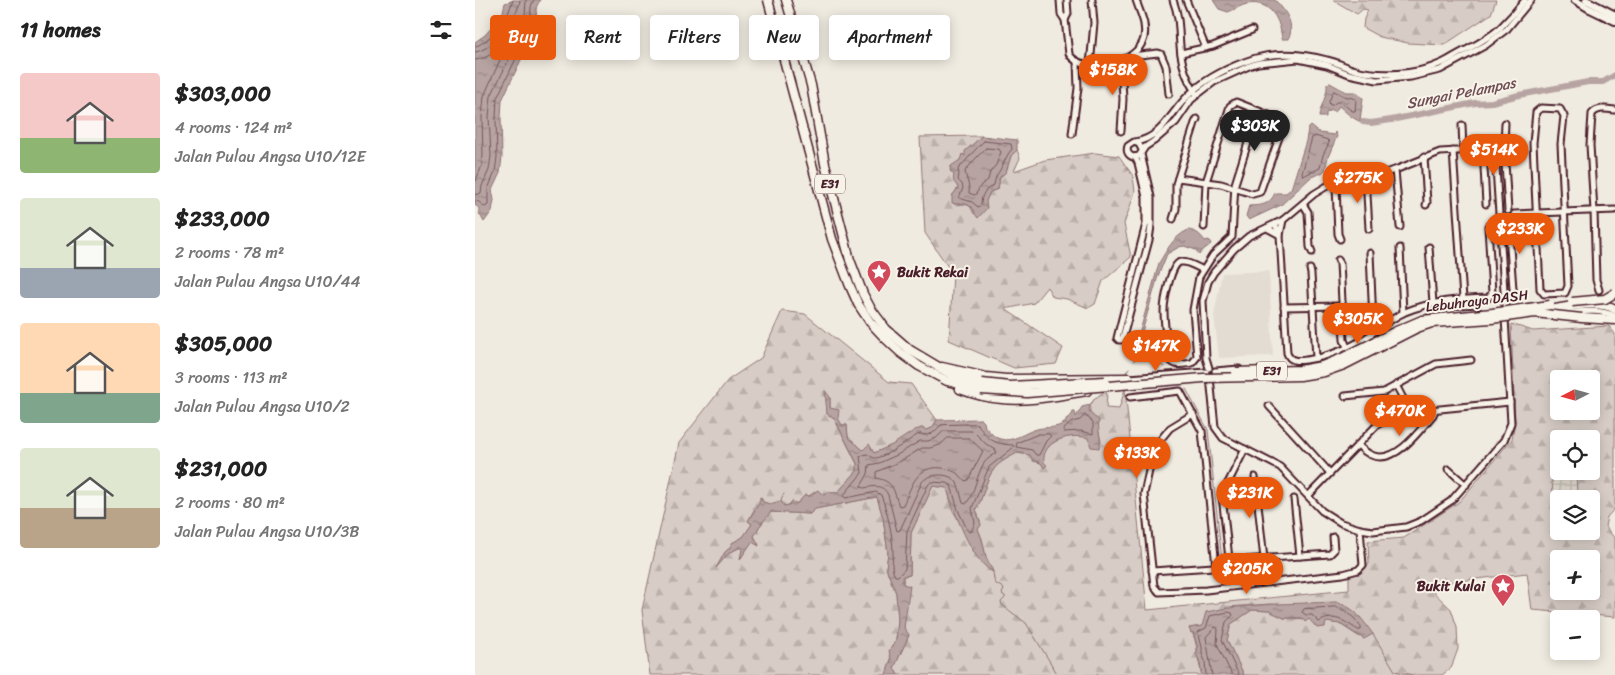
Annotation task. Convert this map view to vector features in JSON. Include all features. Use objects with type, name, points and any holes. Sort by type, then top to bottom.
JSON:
[{"type":"highway","name":"Lebuhraya DASH","points":[[768,0],[832,239],[858,304],[885,338],[900,352],[919,366],[947,381],[1027,393],[1203,378],[1300,376],[1324,372],[1343,365],[1417,328],[1432,323],[1483,320],[1535,313]]},
{"type":"highway","name":"Lebuhraya DASH","points":[[786,0],[811,85],[825,164],[837,210],[856,278],[871,309],[889,332],[910,350],[952,375],[982,386],[1127,380],[1208,373],[1300,370],[1322,366],[1340,359],[1423,320],[1615,298]]},
{"type":"highway","points":[[1605,299],[1615,293]]},
{"type":"highway","points":[[1535,313],[1589,305],[1611,306],[1615,309]]},
{"type":"highway","points":[[1535,313],[1615,320]]},
{"type":"highway","points":[[935,365],[986,377],[1006,379],[1129,378]]},
{"type":"highway","points":[[947,381],[954,387],[969,392],[1001,399],[1023,399],[1106,389]]},
{"type":"main road","points":[[1580,1],[1615,18]]},
{"type":"street","points":[[1060,0],[1061,14],[1065,20],[1069,54],[1072,59],[1090,65],[1109,65],[1131,56],[1157,52],[1161,54],[1165,66],[1169,94]]},
{"type":"street","points":[[1065,20],[1068,14],[1067,0]]},
{"type":"street","points":[[1090,65],[1094,23],[1092,0]]},
{"type":"street","points":[[1131,56],[1141,46],[1145,35],[1144,20],[1137,0]]},
{"type":"street","points":[[1173,0],[1178,16],[1181,53],[1187,78],[1196,92]]},
{"type":"street","points":[[1186,0],[1206,48]]},
{"type":"street","points":[[1134,142],[1139,144],[1151,197],[1151,226],[1123,337],[1119,340],[1117,338],[1146,224],[1146,197],[1138,163],[1127,151],[1130,144],[1134,142],[1148,139],[1159,131],[1209,79],[1257,58],[1298,54],[1328,60],[1353,69],[1390,74],[1426,68],[1441,64],[1498,30],[1525,0]]},
{"type":"street","points":[[1135,158],[1176,122],[1196,92],[1249,66],[1298,59],[1327,65],[1349,74],[1377,80],[1440,70],[1486,45],[1507,30],[1531,0]]},
{"type":"street","points":[[1181,53],[1213,46],[1252,30]]},
{"type":"street","points":[[1072,134],[1078,88],[1077,61]]},
{"type":"street","points":[[1121,61],[1123,99],[1121,131]]},
{"type":"street","points":[[1178,178],[1206,182],[1253,194],[1260,192],[1283,126],[1279,120],[1237,102],[1230,106],[1206,182],[1204,227]]},
{"type":"street","points":[[1541,108],[1560,109],[1564,116],[1561,144],[1568,286],[1565,293],[1544,294],[1540,288],[1537,214],[1533,143],[1536,112],[1541,108]]},
{"type":"street","points":[[1599,290],[1596,280],[1590,145],[1592,114],[1597,109],[1615,110]]},
{"type":"street","points":[[1239,244],[1233,235],[1234,188],[1258,111]]},
{"type":"street","points":[[1173,219],[1176,209],[1178,178],[1197,119]]},
{"type":"street","points":[[1505,122],[1504,146],[1507,211]]},
{"type":"street","points":[[1462,126],[1463,150]]},
{"type":"street","points":[[1483,149],[1486,204]]},
{"type":"street","points":[[1341,239],[1338,234],[1334,178],[1337,177],[1340,180],[1366,177],[1395,170],[1440,152],[1492,149],[1495,152],[1499,212],[1504,219],[1515,295]]},
{"type":"street","points":[[1453,151],[1463,299]]},
{"type":"street","points":[[1424,157],[1426,206]]},
{"type":"street","points":[[1395,170],[1399,227]]},
{"type":"street","points":[[1366,177],[1369,229]]},
{"type":"street","points":[[1334,184],[1326,185],[1283,220],[1249,236],[1234,249],[1214,272],[1208,282],[1203,301],[1206,358],[1210,373],[1215,427],[1223,438],[1280,467],[1322,511],[1341,523],[1360,529],[1373,531],[1406,527],[1421,521],[1451,502],[1504,440],[1511,422],[1504,219]]},
{"type":"street","points":[[1234,195],[1241,190]]},
{"type":"street","points":[[1309,198],[1308,212],[1312,252]]},
{"type":"street","points":[[1303,204],[1308,212]]},
{"type":"street","points":[[1297,209],[1308,212]]},
{"type":"street","points":[[1499,212],[1537,214],[1615,210]]},
{"type":"street","points":[[1504,219],[1514,214]]},
{"type":"street","points":[[1283,220],[1280,235],[1287,354],[1288,358],[1300,361],[1332,354],[1371,334],[1403,313],[1433,303],[1488,298],[1492,293],[1488,226]]},
{"type":"street","points":[[1275,224],[1280,235]]},
{"type":"street","points":[[1267,228],[1280,235]]},
{"type":"street","points":[[1203,270],[1184,262],[1179,262],[1175,265],[1169,284],[1164,310],[1169,358],[1171,363],[1174,364],[1194,362],[1197,357],[1193,310],[1196,289],[1203,270],[1213,255],[1233,235]]},
{"type":"street","points":[[1227,242],[1234,249]]},
{"type":"street","points":[[1429,247],[1433,303]]},
{"type":"street","points":[[1400,248],[1403,313]]},
{"type":"street","points":[[1369,253],[1373,322],[1376,330]]},
{"type":"street","points":[[1338,260],[1340,263],[1344,340],[1347,347]]},
{"type":"street","points":[[1309,269],[1311,274],[1317,358]]},
{"type":"street","points":[[1129,378],[1313,366],[1341,356],[1413,321],[1447,313],[1499,313],[1588,303],[1615,293]]},
{"type":"street","points":[[1284,307],[1342,306]]},
{"type":"street","points":[[1499,313],[1501,307],[1507,312],[1597,311],[1615,316]]},
{"type":"street","points":[[1345,396],[1384,392],[1436,364],[1471,360]]},
{"type":"street","points":[[1106,389],[1210,373]]},
{"type":"street","points":[[1396,385],[1410,412]]},
{"type":"street","points":[[1129,397],[1180,391],[1202,431],[1216,566],[1152,572]]},
{"type":"street","points":[[1308,496],[1378,424],[1410,412],[1510,402]]},
{"type":"street","points":[[1269,406],[1330,473]]},
{"type":"street","points":[[1358,445],[1367,453],[1376,457],[1393,454],[1407,444],[1433,415],[1435,410]]},
{"type":"street","points":[[1193,414],[1170,428],[1153,452],[1144,494],[1154,586],[1159,592],[1206,590],[1343,574],[1358,570],[1363,565],[1360,529]]},
{"type":"street","points":[[1232,586],[1222,496],[1245,449]]},
{"type":"street","points":[[1448,468],[1465,485]]},
{"type":"street","points":[[1255,477],[1264,558]]},
{"type":"street","points":[[1294,499],[1300,556]]},
{"type":"street","points":[[1229,561],[1333,553],[1333,536]]},
{"type":"shaded area","points":[[1269,271],[1273,356],[1219,358],[1214,315],[1222,273]]},
{"type":"shaded area","points":[[1548,448],[1550,448],[1550,466]]},
{"type":"shaded area","points":[[1552,480],[1577,480],[1578,490],[1553,490]]},
{"type":"green space","points":[[1333,0],[1496,0],[1491,14],[1444,45],[1408,43],[1380,37],[1363,28],[1368,10],[1363,9],[1357,14]]},
{"type":"green space","points":[[982,136],[966,151],[965,156],[963,154],[950,171],[954,174],[958,188],[952,196],[955,205],[964,204],[970,206],[974,214],[986,201],[990,192],[998,189],[1000,177],[1006,172],[1011,156],[1017,150],[1020,158],[1014,171],[1045,160],[1095,153],[1119,156],[1133,176],[1135,192],[1124,224],[1131,257],[1103,281],[1095,304],[1088,308],[1067,299],[1053,297],[1047,287],[1034,303],[1005,309],[1063,348],[1056,364],[1014,368],[949,340],[953,274],[925,233],[920,137]]},
{"type":"green space","points":[[782,311],[805,314],[889,382],[911,384],[937,420],[932,428],[874,453],[868,445],[863,450],[848,437],[847,425],[842,425],[830,408],[830,397],[827,414],[834,418],[857,464],[857,471],[838,492],[823,495],[818,491],[809,496],[805,495],[798,503],[784,506],[781,501],[770,504],[763,502],[761,497],[748,521],[752,524],[743,537],[732,543],[718,565],[729,553],[741,547],[741,558],[752,541],[759,545],[754,536],[771,512],[810,514],[815,509],[877,497],[883,518],[888,553],[886,568],[896,593],[898,620],[896,640],[890,651],[891,659],[886,675],[650,675],[642,610],[679,443],[728,380],[761,358]]},
{"type":"green space","points":[[1511,324],[1533,331],[1609,326],[1615,334],[1615,508],[1607,517],[1605,526],[1615,539],[1615,617],[1600,616],[1600,610],[1550,610],[1550,612],[1532,610],[1527,573],[1426,585],[1451,609],[1457,627],[1458,649],[1451,668],[1442,675],[1244,675],[1227,640],[1231,624],[1252,610],[1269,611],[1284,618],[1309,619],[1340,624],[1358,636],[1373,634],[1286,605],[1270,604],[1227,607],[1202,626],[1189,628],[1195,639],[1203,675],[898,675],[894,668],[909,635],[904,628],[903,576],[910,575],[911,533],[933,486],[947,488],[953,511],[988,569],[992,571],[978,529],[981,525],[976,509],[991,473],[999,464],[1017,453],[1030,455],[1033,460],[1041,463],[1044,468],[1043,460],[1047,449],[1063,438],[1081,436],[1101,442],[1098,428],[1090,412],[1090,405],[1102,393],[1107,393],[1106,408],[1119,409],[1125,389],[1147,610],[1349,590],[1349,576],[1364,569],[1369,564],[1368,541],[1404,538],[1459,502],[1512,439],[1515,422]],"holes":[[[1550,430],[1600,430],[1600,480],[1576,480],[1577,490],[1600,490],[1600,540],[1550,540],[1550,490],[1553,490],[1552,480],[1550,480]]]},
{"type":"water","points":[[514,0],[541,0],[536,7],[537,15],[502,15],[505,3]]},
{"type":"water","points":[[1213,0],[1275,0],[1283,9],[1290,23],[1289,39],[1282,39],[1279,25],[1268,8],[1262,5],[1247,4],[1228,12],[1219,9]]},
{"type":"water","points":[[490,29],[490,60],[521,60],[502,100],[502,157],[500,173],[492,190],[494,200],[492,211],[484,222],[479,213],[479,208],[475,205],[475,42]]},
{"type":"water","points":[[1330,83],[1346,92],[1355,92],[1363,98],[1360,120],[1371,122],[1371,124],[1357,120],[1339,106],[1335,112],[1332,110],[1326,113],[1326,117],[1319,117],[1327,84]]},
{"type":"water","points":[[1311,126],[1320,133],[1334,135],[1335,132],[1337,136],[1325,170],[1311,177],[1281,205],[1249,220],[1246,216],[1249,206],[1267,203],[1275,193],[1286,193],[1291,189],[1308,129]]},
{"type":"water","points":[[982,136],[1017,140],[1017,150],[1011,156],[1006,172],[1000,177],[998,189],[990,192],[986,201],[987,208],[978,218],[970,206],[952,203],[952,196],[958,188],[954,181],[954,174],[950,171],[951,166],[960,160],[962,154],[965,156],[965,151]]},
{"type":"water","points":[[1188,230],[1198,233],[1205,241],[1209,240],[1211,244],[1199,255],[1196,250],[1184,246],[1167,254],[1158,276],[1140,339],[1140,331],[1159,263],[1174,241]]},
{"type":"water","points":[[825,391],[830,397],[830,408],[839,410],[838,418],[842,425],[847,425],[848,437],[863,450],[869,444],[874,453],[892,445],[915,430],[932,428],[937,420],[981,419],[985,427],[993,435],[1010,440],[1037,429],[1058,426],[1066,422],[1066,419],[1073,412],[1075,412],[1076,417],[1082,407],[1090,405],[1089,411],[1099,420],[1099,448],[1091,447],[1088,438],[1065,438],[1058,440],[1047,449],[1044,455],[1044,463],[1047,465],[1044,468],[1041,463],[1033,461],[1030,455],[1017,453],[996,466],[976,509],[981,525],[978,529],[986,557],[993,572],[985,566],[971,547],[959,522],[947,488],[933,486],[911,533],[910,575],[903,576],[903,584],[910,586],[904,628],[909,635],[894,668],[898,675],[886,675],[891,659],[889,651],[896,640],[898,620],[896,593],[886,568],[888,553],[883,518],[877,497],[815,509],[810,514],[771,512],[754,536],[759,546],[752,542],[740,559],[742,549],[740,547],[729,553],[716,568],[732,543],[743,537],[752,524],[748,521],[760,502],[760,497],[763,502],[770,504],[781,501],[784,506],[789,505],[792,501],[798,503],[805,495],[809,496],[818,490],[823,495],[828,491],[832,493],[838,492],[857,471],[857,463],[834,418],[827,414]]},
{"type":"water","points":[[1336,602],[1349,607],[1361,618],[1373,634],[1364,639],[1340,624],[1326,622],[1325,627],[1317,628],[1309,619],[1305,622],[1302,618],[1284,618],[1269,611],[1252,610],[1231,624],[1227,640],[1244,675],[1203,675],[1201,673],[1200,662],[1196,654],[1198,648],[1193,632],[1191,633],[1189,628],[1202,626],[1206,612],[1254,605]]},
{"type":"waterway","name":"Sungai Pelampas","points":[[1363,122],[1371,123],[1391,120],[1588,82],[1603,82],[1615,75]]},
{"type":"waterway","points":[[1140,339],[1142,349],[1164,367]]},
{"type":"waterway","points":[[1134,361],[1140,344]]},
{"type":"waterway","points":[[1125,374],[1129,368]]},
{"type":"waterway","points":[[1186,389],[1208,430],[1224,580]]},
{"type":"waterway","points":[[1090,405],[1096,397]]},
{"type":"waterway","points":[[781,501],[784,494]]},
{"type":"waterway","points":[[993,572],[995,583],[1004,589],[1002,594],[1005,598],[1001,602],[1002,605],[1026,623],[1058,675]]},
{"type":"waterway","points":[[1373,634],[1395,671],[1413,675]]},
{"type":"place","name":"Bukit Rekai","points":[[879,293]]},
{"type":"place","name":"Bukit Kulai","points":[[1503,607]]}]
